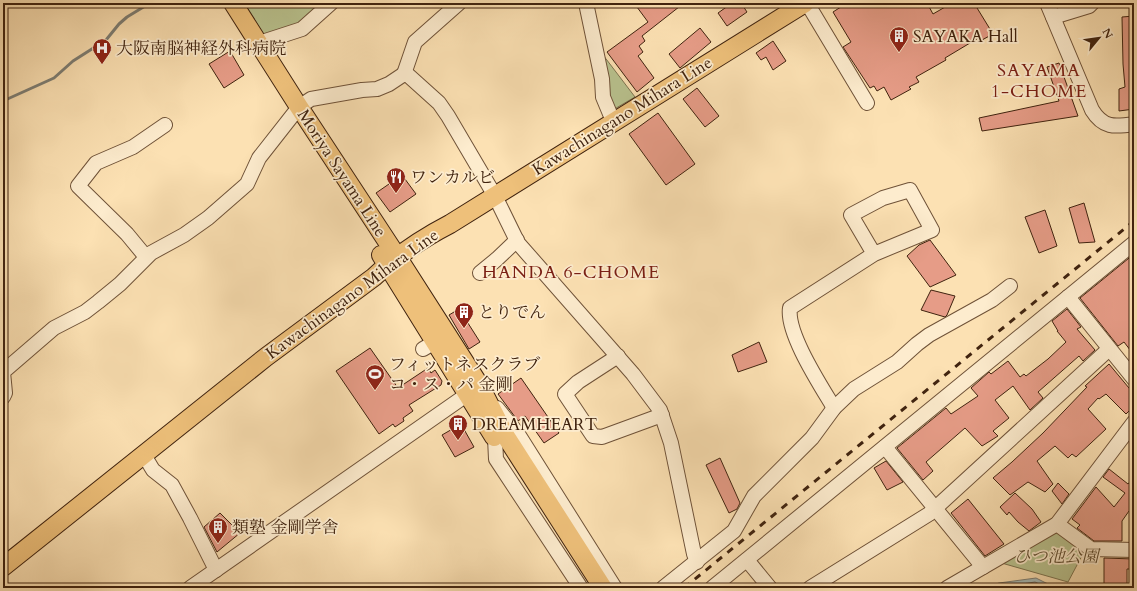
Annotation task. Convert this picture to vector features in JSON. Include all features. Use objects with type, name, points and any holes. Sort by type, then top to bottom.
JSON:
[{"type":"main road","name":"Moriya Sayama Line","points":[[220,3],[295,112],[393,261],[474,390],[506,435],[575,555],[590,588]]},
{"type":"main road","name":"Moriya Sayama Line","points":[[233,3],[259,43],[295,112]]},
{"type":"main road","name":"Kawachinagano Mihara Line","points":[[3,567],[266,358],[393,261],[433,233],[450,224],[806,3]]},
{"type":"main road","name":"Moriya Sayama Line","points":[[393,261],[429,345],[474,390],[495,438],[575,555],[603,588]]},
{"type":"street","points":[[259,43],[302,29],[331,3]]},
{"type":"street","points":[[3,397],[5,393],[3,372],[54,328],[85,312],[98,302],[120,284],[150,253],[184,235],[208,218],[247,184],[260,158],[295,112],[311,99],[362,90],[377,89],[389,84],[404,74],[415,42],[459,3]]},
{"type":"street","points":[[586,3],[602,79],[603,97],[613,122]]},
{"type":"street","points":[[806,3],[867,103]]},
{"type":"street","points":[[1047,3],[1096,117],[1108,125],[1117,126],[1134,124]]},
{"type":"street","points":[[1053,17],[1089,6],[1092,3]]},
{"type":"street","points":[[404,74],[409,76],[439,103],[495,196],[518,243],[618,356],[660,410],[671,443],[694,554],[697,562]]},
{"type":"street","points":[[146,257],[127,234],[78,186],[96,162],[132,147],[165,125]]},
{"type":"street","points":[[834,408],[797,342],[789,315],[790,308],[874,254],[932,230],[910,190],[883,198],[851,215],[874,254]]},
{"type":"street","points":[[480,273],[517,240]]},
{"type":"street","points":[[712,588],[1068,297],[1131,251]]},
{"type":"street","points":[[664,588],[734,531],[754,496],[812,438],[834,408],[854,389],[897,362],[929,335],[992,300],[1010,286]]},
{"type":"street","points":[[1068,297],[1134,379]]},
{"type":"street","points":[[810,588],[929,514],[1109,349]]},
{"type":"street","points":[[618,356],[578,382],[564,394],[593,436],[602,437],[662,415]]},
{"type":"street","points":[[190,588],[474,390],[518,434],[615,588]]},
{"type":"street","points":[[947,588],[1057,524],[1134,422]]},
{"type":"street","points":[[495,438],[496,459],[581,588]]},
{"type":"street","points":[[884,447],[983,567]]},
{"type":"street","points":[[144,455],[153,470],[172,485],[216,570]]},
{"type":"street","points":[[1057,524],[1091,549],[1134,550]]},
{"type":"street","points":[[747,560],[770,588]]},
{"type":"green space","points":[[244,3],[322,3],[301,23],[264,35]]},
{"type":"green space","points":[[600,51],[635,97],[611,111]]},
{"type":"green space","name":"ひつ池公園","points":[[1056,528],[1085,550],[1068,582],[998,562]]},
{"type":"water","points":[[1036,578],[1054,588],[983,588],[999,583]]},
{"type":"building","points":[[634,3],[684,3],[642,36],[645,41],[639,46],[643,52],[638,56],[654,78],[637,92],[607,52],[648,22]]},
{"type":"building","points":[[732,3],[741,3],[747,12],[727,26],[718,13]]},
{"type":"building","name":"SAYAKA Hall","points":[[847,3],[927,3],[933,14],[952,3],[974,3],[993,34],[982,40],[980,37],[945,58],[946,60],[916,77],[919,82],[909,87],[911,89],[891,100],[884,87],[877,91],[874,86],[870,88],[843,47],[851,42],[833,12]]},
{"type":"building","points":[[1134,16],[1134,109],[1119,111],[1119,89],[1125,87],[1122,17]]},
{"type":"building","points":[[700,28],[711,42],[680,68],[669,54]]},
{"type":"building","points":[[773,41],[786,61],[773,70],[766,57],[761,60],[756,53]]},
{"type":"building","points":[[230,51],[244,75],[224,88],[209,64]]},
{"type":"building","points":[[1059,63],[1078,116],[982,131],[979,118],[1059,101],[1047,67]]},
{"type":"building","points":[[697,88],[719,116],[705,127],[683,99]]},
{"type":"building","points":[[658,113],[695,164],[666,185],[629,134]]},
{"type":"building","name":"ワンカルビ","points":[[402,175],[416,194],[390,212],[376,193]]},
{"type":"building","points":[[1084,203],[1095,242],[1079,243],[1069,208]]},
{"type":"building","points":[[1045,210],[1057,246],[1039,253],[1025,217]]},
{"type":"building","points":[[930,240],[956,275],[930,287],[907,256],[919,245]]},
{"type":"building","points":[[1134,254],[1134,355],[1124,342],[1118,346],[1080,298]]},
{"type":"building","points":[[931,290],[955,296],[945,317],[921,310]]},
{"type":"building","name":"とりでん","points":[[459,309],[480,342],[469,349],[449,315]]},
{"type":"building","points":[[1067,309],[1081,327],[1077,329],[1095,350],[1083,361],[1079,356],[1038,392],[1043,398],[1030,410],[1013,386],[995,400],[1009,418],[993,431],[998,436],[982,446],[965,428],[926,462],[933,471],[923,480],[897,448],[946,408],[951,414],[978,396],[971,388],[989,372],[991,374],[1008,361],[1020,377],[1024,374],[1026,376],[1048,359],[1066,342],[1057,331],[1052,321]]},
{"type":"building","points":[[759,342],[767,362],[738,372],[732,355]]},
{"type":"building","name":"フィットネスクラブ コ・ス・パ 金剛","points":[[370,348],[398,388],[428,368],[431,373],[435,370],[442,381],[441,385],[409,405],[413,411],[403,418],[404,421],[395,427],[393,424],[379,434],[336,371]]},
{"type":"building","points":[[1109,364],[1134,394],[1134,406],[1126,414],[1106,394],[1099,399],[1098,398],[1088,409],[1106,429],[1076,457],[1072,454],[1068,458],[1055,446],[1037,461],[1053,484],[1045,492],[1028,482],[1010,495],[993,478],[1043,433],[1087,387],[1085,386]]},
{"type":"building","points":[[521,378],[559,433],[544,443],[525,416],[518,421],[498,394]]},
{"type":"building","name":"DREAMHEART","points":[[461,424],[474,447],[455,457],[442,435]]},
{"type":"building","points":[[720,458],[740,503],[737,509],[729,513],[706,465]]},
{"type":"building","points":[[886,461],[903,482],[887,490],[874,468]]},
{"type":"building","points":[[1109,469],[1128,484],[1134,477],[1134,515],[1129,511],[1122,521],[1122,541],[1094,541],[1077,528],[1080,525],[1072,519],[1096,487],[1114,507],[1125,493],[1103,477]]},
{"type":"building","points":[[1058,483],[1069,494],[1062,504],[1052,491]]},
{"type":"building","points":[[1015,493],[1032,509],[1041,522],[1029,531],[1009,512],[1007,515],[1000,507]]},
{"type":"building","points":[[968,499],[1004,544],[985,556],[951,513]]},
{"type":"building","name":"類塾 金剛学舎","points":[[220,513],[240,533],[217,552],[204,527]]},
{"type":"building","points":[[1104,558],[1134,559],[1134,569],[1127,569],[1127,588],[1104,588]]},
{"type":"waterway","points":[[3,101],[54,78],[73,61],[106,40],[127,17],[150,3]]},
{"type":"railway","points":[[684,588],[1134,221]]},
{"type":"place","name":"SAYAKA Hall","points":[[899,53]]},
{"type":"place","name":"大阪南脳神経外科病院","points":[[102,65]]},
{"type":"place","name":"ワンカルビ","points":[[396,194]]},
{"type":"place","name":"とりでん","points":[[464,329]]},
{"type":"place","name":"フィットネスクラブ コ・ス・パ 金剛","points":[[375,391]]},
{"type":"place","name":"DREAMHEART","points":[[458,441]]},
{"type":"place","name":"類塾 金剛学舎","points":[[218,544]]},
{"type":"district","name":"SAYAMA 1-CHOME","points":[[1039,80]]},
{"type":"district","name":"HANDA 6-CHOME","points":[[571,272]]}]
